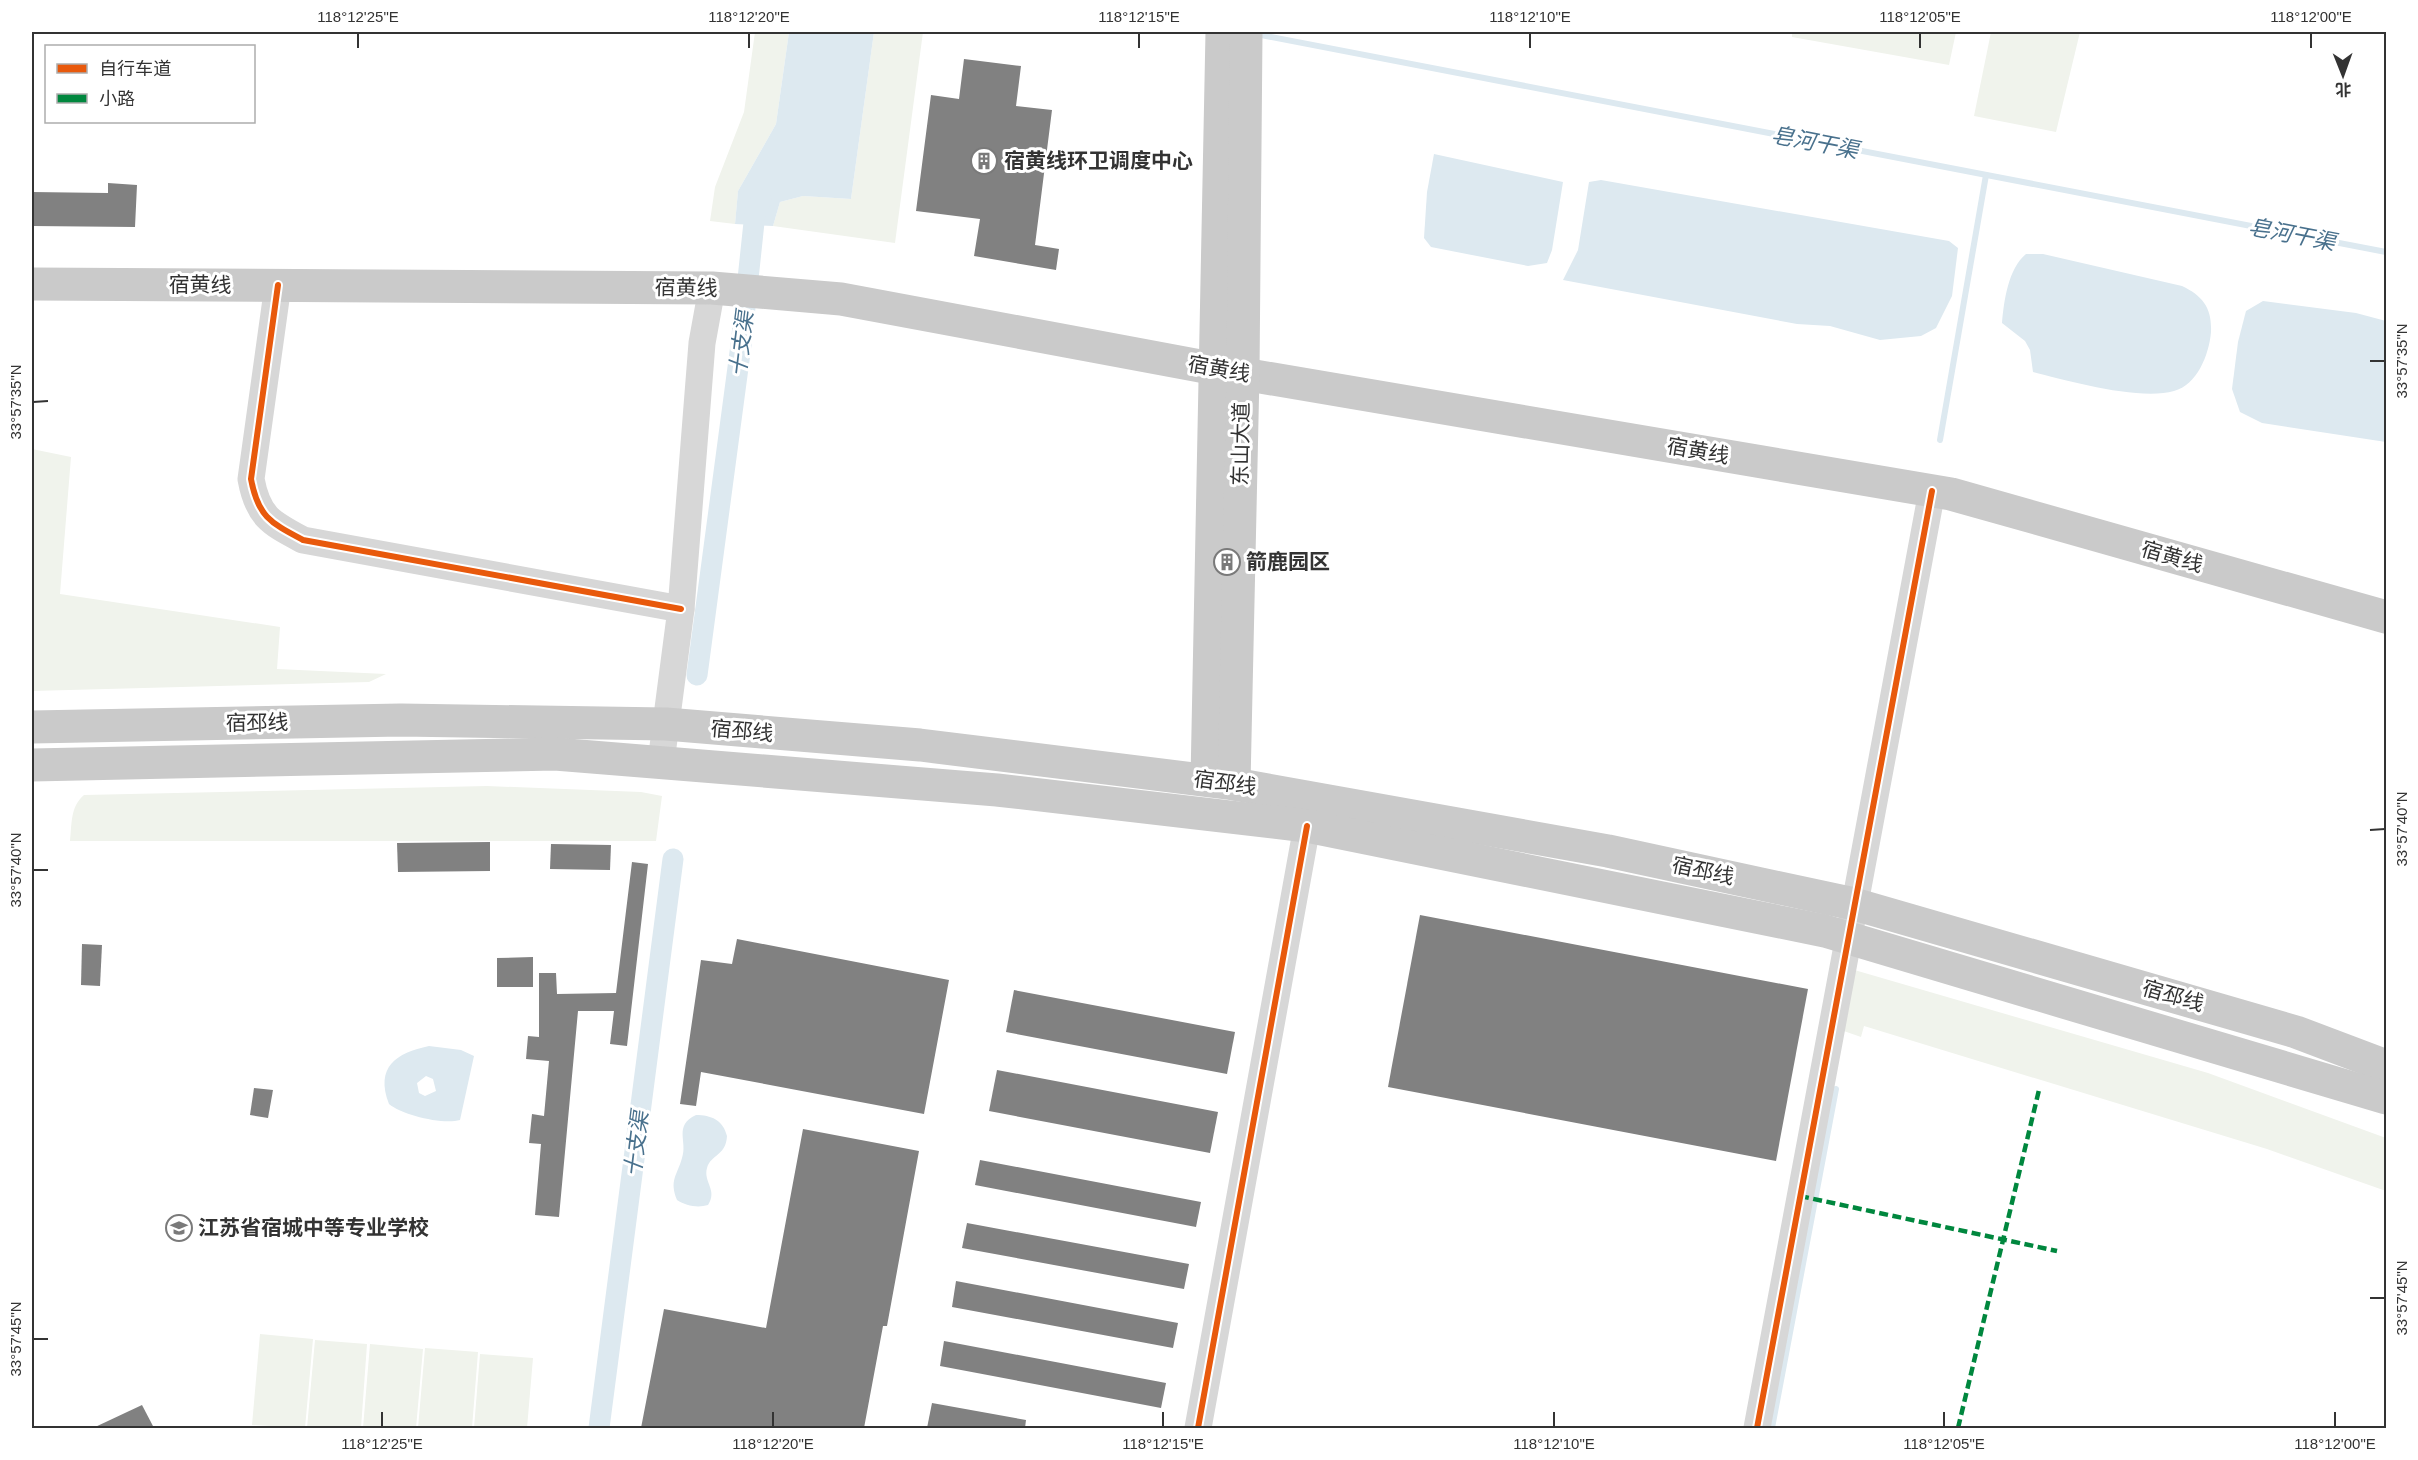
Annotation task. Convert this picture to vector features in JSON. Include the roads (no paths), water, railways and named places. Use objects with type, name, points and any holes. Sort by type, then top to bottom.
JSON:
[{"type":"main road","name":"东山大道","points":[[1220,782],[1230,371],[1234,36]]},
{"type":"main road","name":"宿黄线","points":[[32,284],[718,288],[841,299],[1230,371],[1932,491],[2386,617]]},
{"type":"main road","name":"宿邳线","points":[[32,727],[401,720],[666,724],[920,745],[1220,782],[1608,851],[1854,904],[2296,1032],[2386,1066]]},
{"type":"main road","name":"宿邳线","points":[[32,765],[555,754],[997,790],[1307,826],[1849,937],[2386,1098]]},
{"type":"street","points":[[278,285],[251,480],[259,508],[270,522],[303,540],[681,609]]},
{"type":"street","points":[[661,762],[681,609],[702,343],[718,288]]},
{"type":"street","points":[[1757,1428],[1932,491]]},
{"type":"street","points":[[1198,1428],[1307,826]]},
{"type":"waterway","name":"皂河干渠","points":[[1256,34],[2386,252]]},
{"type":"waterway","points":[[1940,440],[1986,175]]},
{"type":"waterway","name":"十支渠","points":[[697,675],[741,345],[755,213],[761,200]]},
{"type":"waterway","name":"十支渠","points":[[599,1428],[673,859]]},
{"type":"waterway","points":[[1772,1428],[1836,1089]]},
{"type":"place","name":"宿黄线环卫调度中心","points":[[984,161]]},
{"type":"place","name":"箭鹿园区","points":[[1227,562]]},
{"type":"place","name":"江苏省宿城中等专业学校","points":[[179,1228]]}]
